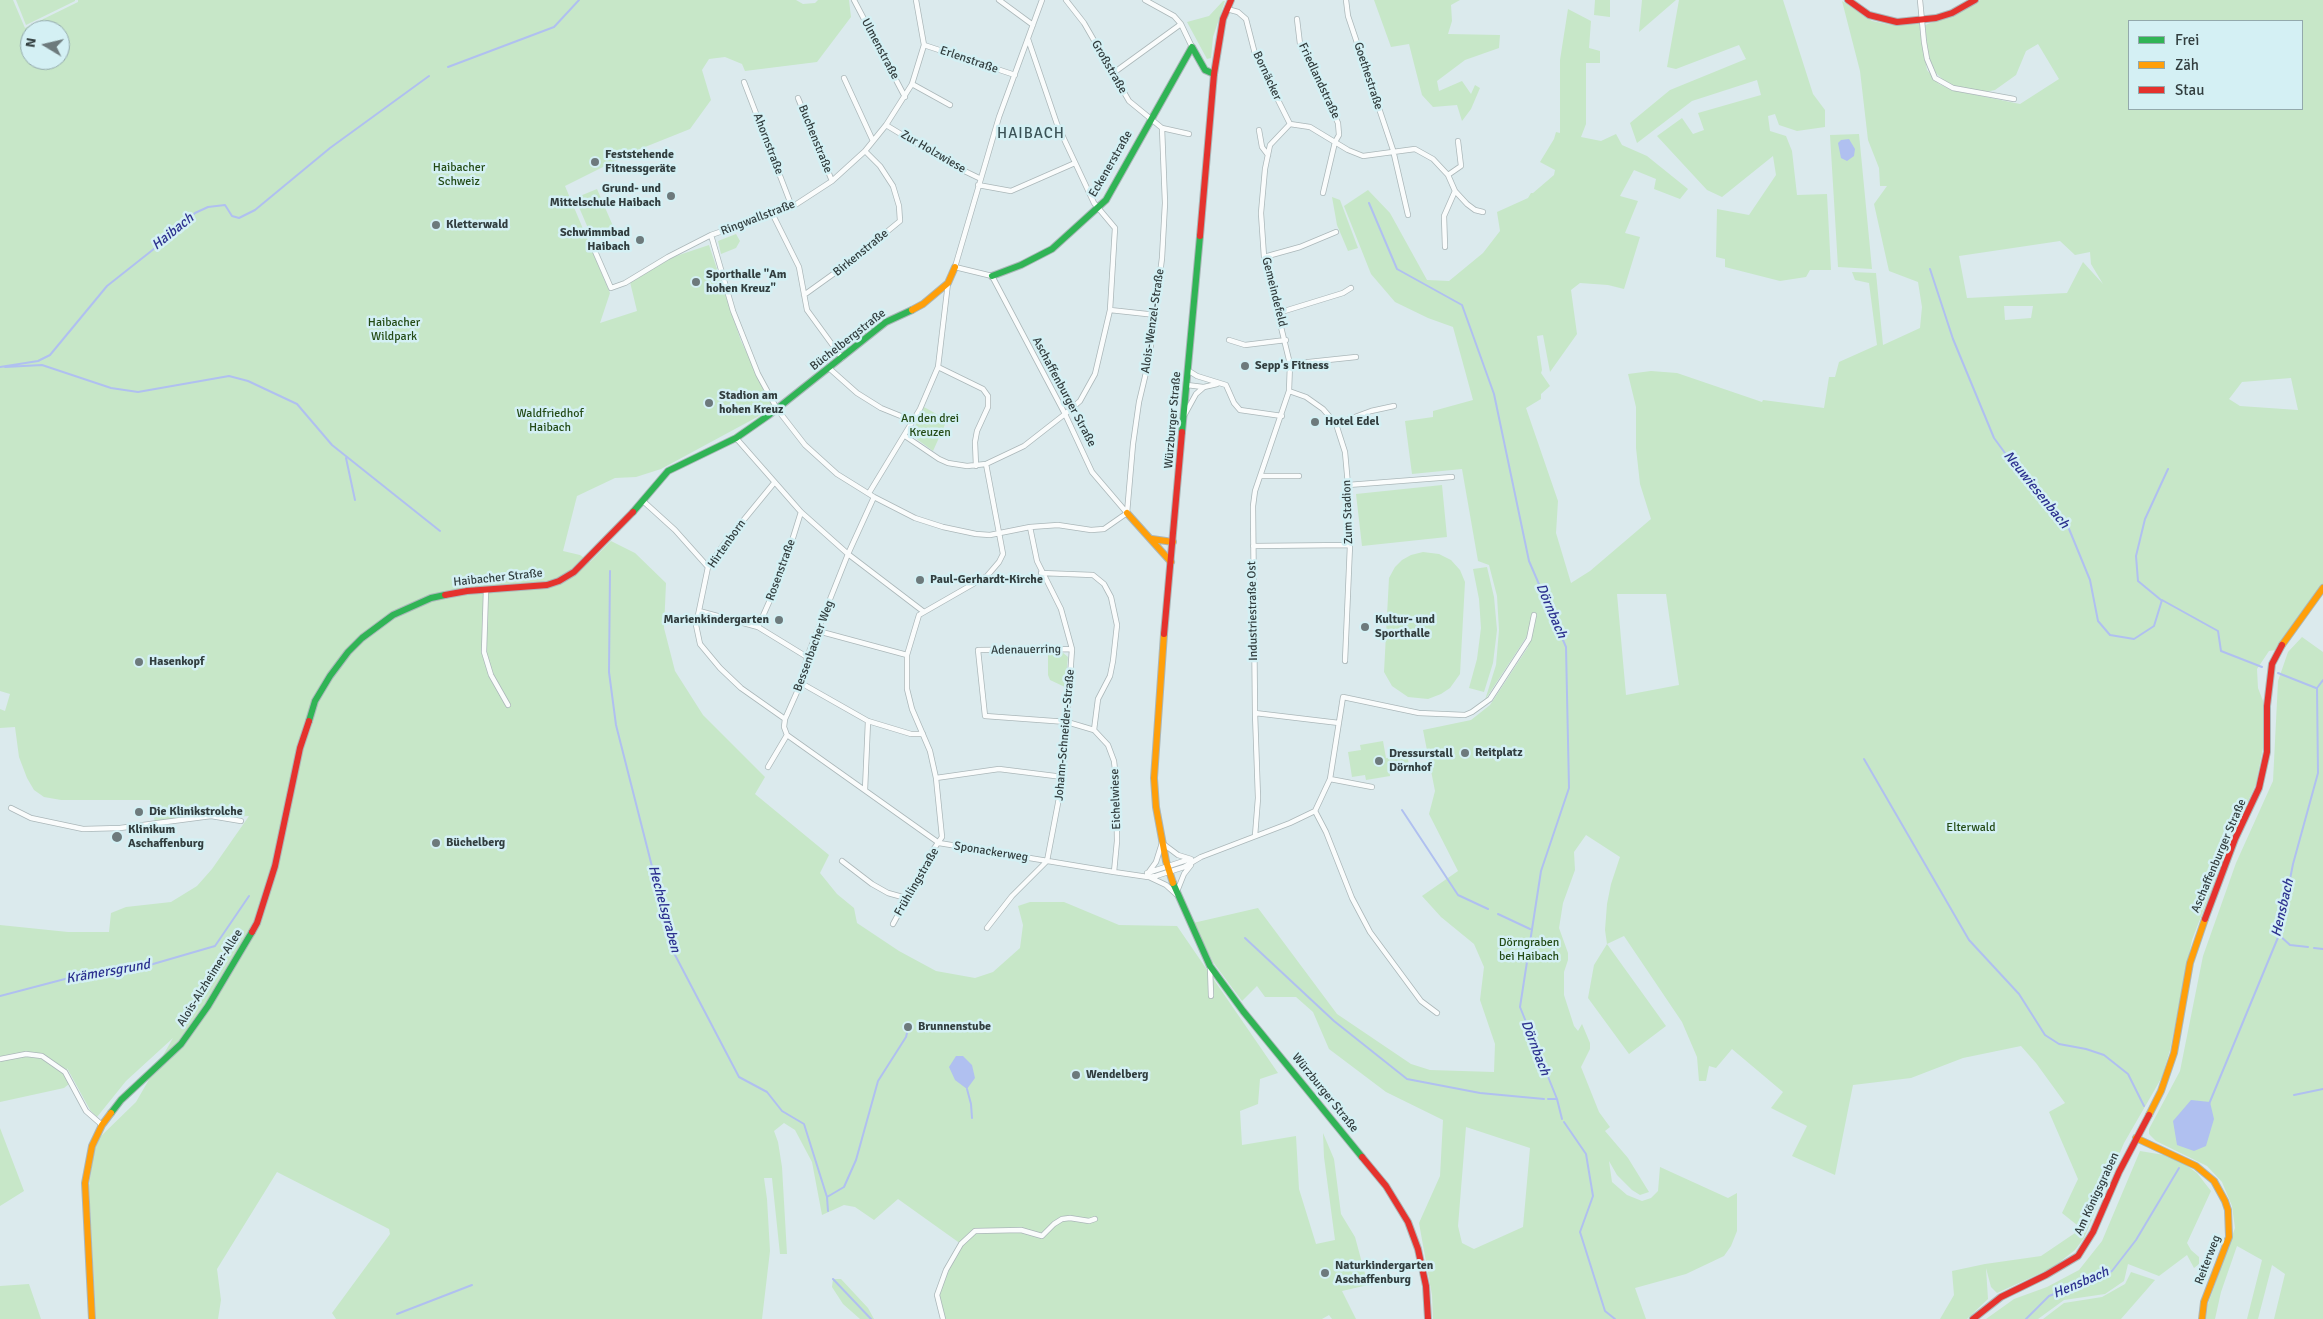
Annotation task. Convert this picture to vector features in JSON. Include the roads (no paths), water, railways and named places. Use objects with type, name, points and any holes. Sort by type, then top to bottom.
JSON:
[{"type":"street","name":"Ulmenstraße","points":[[854,0],[905,97]]},
{"type":"street","name":"Ringwallstraße","points":[[594,249],[610,288],[625,283],[668,256],[712,235],[792,207],[832,181],[865,151],[886,125],[912,84],[924,45],[916,0]]},
{"type":"street","points":[[999,0],[1033,25]]},
{"type":"street","name":"Büchelbergstraße","points":[[582,566],[643,501],[668,471],[736,438],[830,369],[886,322],[923,304],[948,283],[955,267],[980,178],[1042,0]]},
{"type":"street","name":"Großstraße","points":[[1066,0],[1084,23],[1129,101],[1162,128],[1189,134]]},
{"type":"street","points":[[1145,0],[1174,16],[1182,24],[1205,70],[1214,74]]},
{"type":"street","name":"Würzburger Straße","points":[[1231,0],[1218,44],[1214,74],[1188,385],[1157,712],[1154,778],[1156,807],[1162,844],[1176,894],[1210,966],[1243,1011],[1358,1150],[1396,1201],[1408,1222],[1418,1249],[1426,1286],[1428,1319]]},
{"type":"street","name":"Goethestraße","points":[[1346,0],[1348,16],[1393,150],[1408,216]]},
{"type":"street","points":[[1848,0],[1869,15],[1897,22],[1922,21],[1952,13],[1975,0]]},
{"type":"street","points":[[1920,0],[1927,59],[1935,78],[1953,88],[2014,99]]},
{"type":"street","name":"Bornäcker","points":[[1227,9],[1238,12],[1246,19],[1256,54],[1290,124]]},
{"type":"street","name":"Friedlandstraße","points":[[1297,20],[1300,44],[1338,123],[1339,135],[1335,142],[1323,193]]},
{"type":"street","points":[[1112,74],[1182,24]]},
{"type":"street","points":[[905,436],[939,459],[958,465],[976,466],[986,464],[1024,446],[1065,414],[1080,401],[1096,374],[1110,310],[1115,228],[1110,220],[1098,210],[1057,124],[1028,39]]},
{"type":"street","name":"Erlenstraße","points":[[924,45],[1014,76]]},
{"type":"street","name":"Eckenerstraße","points":[[992,276],[1021,266],[1052,249],[1098,210],[1106,200],[1150,118],[1192,46]]},
{"type":"street","points":[[844,78],[873,141]]},
{"type":"street","name":"Ahornstraße","points":[[744,82],[792,207]]},
{"type":"street","points":[[912,84],[950,105]]},
{"type":"street","name":"Buchenstraße","points":[[798,98],[832,181]]},
{"type":"street","points":[[1290,124],[1310,127],[1363,156],[1376,156],[1393,150],[1415,149],[1433,159],[1448,175],[1455,191],[1467,204],[1475,210],[1483,212]]},
{"type":"street","name":"Gemeindefeld","points":[[1289,391],[1290,364],[1286,340],[1264,257],[1262,213],[1270,145],[1290,124]]},
{"type":"street","name":"Zur Holzwiese","points":[[886,125],[952,165],[980,178]]},
{"type":"street","name":"Alois-Wenzel-Straße","points":[[1128,513],[1133,444],[1156,315],[1162,258],[1165,203],[1162,128]]},
{"type":"street","name":"Gemeindefeld","points":[[1258,130],[1262,147],[1268,155]]},
{"type":"street","points":[[1448,175],[1460,166],[1458,141]]},
{"type":"street","name":"Birkenstraße","points":[[804,295],[850,262],[900,220],[899,206],[892,186],[880,166],[865,151]]},
{"type":"street","points":[[978,185],[1011,192],[1075,163]]},
{"type":"street","points":[[1445,247],[1444,216],[1455,191]]},
{"type":"street","points":[[773,215],[799,267],[807,310],[842,358]]},
{"type":"street","points":[[1264,257],[1300,247],[1336,232]]},
{"type":"street","points":[[712,235],[733,311],[751,359],[777,409],[805,444],[831,468],[874,497],[916,518],[943,527],[990,535],[1030,527],[1058,525],[1091,530],[1104,529],[1128,513]]},
{"type":"street","points":[[955,267],[992,276]]},
{"type":"street","name":"Aschaffenburger Straße","points":[[992,276],[1065,414],[1092,472],[1171,562]]},
{"type":"street","points":[[869,493],[928,395],[938,367],[948,283]]},
{"type":"street","points":[[1278,313],[1343,293],[1351,288]]},
{"type":"street","points":[[1110,310],[1156,315]]},
{"type":"street","name":"Gemeindefeld","points":[[1229,340],[1245,344],[1286,340]]},
{"type":"street","points":[[1290,364],[1356,357]]},
{"type":"street","points":[[938,367],[983,389],[988,396],[988,407],[976,430],[976,466]]},
{"type":"street","points":[[830,369],[857,394],[882,408],[913,421]]},
{"type":"street","points":[[1189,371],[1218,384],[1226,385],[1234,404],[1240,410],[1282,416]]},
{"type":"street","points":[[1188,385],[1204,387],[1218,384]]},
{"type":"street","points":[[1185,415],[1196,394],[1204,387]]},
{"type":"street","name":"Industriestraße Ost","points":[[1255,836],[1258,798],[1255,713],[1253,506],[1289,391]]},
{"type":"street","name":"Zum Stadion","points":[[1289,391],[1306,397],[1323,408],[1336,424],[1345,452],[1350,545],[1345,661]]},
{"type":"street","points":[[1336,424],[1371,411],[1394,406]]},
{"type":"street","points":[[736,438],[801,512],[848,554],[924,612],[987,576],[1003,554],[986,464]]},
{"type":"street","points":[[1261,476],[1299,476]]},
{"type":"street","points":[[1348,485],[1452,477]]},
{"type":"street","name":"Hirtenborn","points":[[774,483],[724,544],[708,567],[696,625],[700,644],[720,668],[741,688],[785,719]]},
{"type":"street","name":"Bessenbacher Weg","points":[[785,719],[801,683],[807,657],[848,554],[874,497]]},
{"type":"street","points":[[643,501],[675,530],[708,567]]},
{"type":"street","name":"Rosenstraße","points":[[758,626],[782,573],[801,512]]},
{"type":"street","name":"Johann-Schneider-Straße","points":[[1030,527],[1041,573],[1061,609],[1072,649],[1063,777],[1047,861]]},
{"type":"street","points":[[1152,539],[1173,542]]},
{"type":"street","points":[[1253,546],[1350,545]]},
{"type":"street","name":"Haibacher Straße","points":[[284,827],[300,748],[316,701],[330,676],[348,652],[377,626],[408,606],[454,593],[547,585],[560,581],[582,566]]},
{"type":"street","points":[[1041,573],[1092,575],[1104,584],[1111,598],[1116,625],[1110,676],[1098,699],[1094,730],[1067,722]]},
{"type":"street","name":"Aschaffenburger Straße","points":[[2136,1138],[2169,1072],[2190,963],[2199,934],[2235,839],[2259,788],[2267,752],[2267,706],[2272,664],[2278,650],[2323,588]]},
{"type":"street","points":[[486,590],[484,652],[491,675],[508,705]]},
{"type":"street","points":[[699,611],[758,626],[807,657]]},
{"type":"street","name":"Frühlingstraße","points":[[894,924],[906,898],[942,837],[936,778],[930,751],[912,709],[907,689],[907,655],[919,615],[924,612]]},
{"type":"street","points":[[1169,870],[1315,811],[1330,779],[1343,697],[1406,712],[1465,715],[1490,699],[1529,639],[1534,615]]},
{"type":"street","points":[[818,631],[907,655]]},
{"type":"street","name":"Adenauerring","points":[[1067,722],[984,716],[978,650],[1072,649]]},
{"type":"street","points":[[801,683],[868,721],[910,734],[923,734]]},
{"type":"street","points":[[1255,713],[1339,723]]},
{"type":"street","points":[[768,767],[787,735],[784,728],[785,719]]},
{"type":"street","points":[[865,790],[868,721]]},
{"type":"street","name":"Eichelwiese","points":[[1094,730],[1108,745],[1114,761],[1117,841],[1114,872]]},
{"type":"street","name":"Sponackerweg","points":[[787,735],[939,844],[1139,876],[1169,870]]},
{"type":"street","points":[[936,778],[999,769],[1063,777]]},
{"type":"street","points":[[1330,779],[1372,787]]},
{"type":"street","points":[[11,808],[31,818],[83,829],[120,828],[211,816],[241,821]]},
{"type":"street","points":[[1315,811],[1326,832],[1352,898],[1370,932],[1421,1001],[1438,1013]]},
{"type":"street","name":"Alois-Alzheimer-Allee","points":[[92,1319],[85,1183],[92,1146],[102,1125],[132,1088],[181,1044],[221,986],[257,923],[275,866],[284,827]]},
{"type":"street","points":[[1162,844],[1178,855],[1192,861],[1184,874],[1176,894],[1166,885],[1148,875],[1156,862],[1162,844]]},
{"type":"street","points":[[987,928],[1012,896],[1047,861]]},
{"type":"street","points":[[842,862],[888,893],[906,898]]},
{"type":"street","points":[[1210,966],[1211,996]]},
{"type":"street","points":[[0,1059],[26,1054],[42,1056],[65,1072],[86,1111],[102,1125]]},
{"type":"street","name":"Am Königsgraben","points":[[1973,1319],[2001,1296],[2046,1276],[2078,1256],[2093,1232],[2136,1138]]},
{"type":"street","name":"Reiterweg","points":[[2136,1138],[2196,1166],[2214,1181],[2225,1201],[2228,1210],[2229,1237],[2204,1302],[2202,1319]]},
{"type":"street","points":[[943,1319],[937,1295],[946,1270],[961,1244],[975,1231],[1021,1230],[1042,1236],[1062,1219],[1089,1221],[1095,1219]]},
{"type":"water","points":[[1849,139],[1855,149],[1854,156],[1847,161],[1841,158],[1838,143],[1841,140]]},
{"type":"water","points":[[956,1056],[963,1056],[972,1065],[975,1078],[967,1089],[955,1080],[949,1067]]},
{"type":"water","points":[[2191,1100],[2210,1102],[2214,1119],[2206,1146],[2194,1151],[2177,1145],[2173,1121]]},
{"type":"waterway","name":"Haibach","points":[[448,67],[554,27],[579,0]]},
{"type":"waterway","name":"Haibach","points":[[0,367],[38,361],[50,355],[107,286],[169,237],[195,213],[208,207],[225,205],[232,216],[239,218],[255,210],[330,148],[429,76]]},
{"type":"waterway","name":"Dörnbach","points":[[1369,203],[1397,269],[1462,305],[1494,394],[1529,561],[1566,647],[1569,788],[1541,871],[1520,1007],[1557,1099],[1562,1119]]},
{"type":"waterway","name":"Neuwiesenbach","points":[[1930,269],[1953,339],[1994,438],[2032,490],[2067,524],[2090,580],[2098,621],[2110,635],[2134,639],[2154,626],[2162,600],[2218,631],[2221,651],[2262,667]]},
{"type":"waterway","points":[[5,367],[42,365],[111,388],[138,392],[229,376],[248,381],[297,404],[332,445],[440,531]]},
{"type":"waterway","points":[[346,458],[355,500]]},
{"type":"waterway","points":[[2161,600],[2138,581],[2136,556],[2145,519],[2168,469]]},
{"type":"waterway","name":"Hechelsgraben","points":[[610,571],[609,672],[616,725],[674,953],[739,1077],[767,1092],[782,1111],[804,1124],[827,1197],[828,1211]]},
{"type":"waterway","name":"Neuwiesenbach","points":[[2278,673],[2316,688]]},
{"type":"waterway","name":"Hensbach","points":[[2209,1104],[2279,935],[2293,864],[2318,773],[2317,688],[2323,680]]},
{"type":"waterway","points":[[1864,759],[1969,940],[2019,994],[2045,1035],[2059,1044],[2086,1049],[2104,1055],[2128,1074],[2144,1106]]},
{"type":"waterway","points":[[1402,810],[1458,895],[1488,909]]},
{"type":"waterway","name":"Krämersgrund","points":[[0,996],[84,974],[129,971],[215,946],[249,896]]},
{"type":"waterway","points":[[1498,914],[1530,929]]},
{"type":"waterway","points":[[2279,935],[2290,945],[2308,947]]},
{"type":"waterway","points":[[1245,938],[1334,1021],[1407,1079],[1480,1093],[1544,1099]]},
{"type":"waterway","points":[[2314,948],[2323,949]]},
{"type":"waterway","points":[[827,1197],[844,1187],[856,1160],[878,1081],[906,1037],[908,1029]]},
{"type":"waterway","points":[[967,1089],[972,1118]]},
{"type":"waterway","points":[[2294,1095],[2323,1089]]},
{"type":"waterway","points":[[1548,1099],[1557,1099]]},
{"type":"waterway","name":"Dörnbach","points":[[1564,1122],[1586,1154],[1593,1196],[1580,1232],[1605,1311],[1615,1319]]},
{"type":"waterway","name":"Hensbach","points":[[2026,1319],[2049,1296],[2112,1271],[2136,1240],[2179,1168]]},
{"type":"waterway","points":[[833,1279],[871,1319]]},
{"type":"waterway","points":[[397,1314],[472,1285]]},
{"type":"place","name":"Feststehende Fitnessgeräte","points":[[595,162]]},
{"type":"place","name":"Grund- und Mittelschule Haibach","points":[[671,196]]},
{"type":"place","name":"Kletterwald","points":[[436,225]]},
{"type":"place","name":"Schwimmbad Haibach","points":[[640,240]]},
{"type":"place","name":"Sporthalle \"Am hohen Kreuz\"","points":[[696,282]]},
{"type":"place","name":"Sepp's Fitness","points":[[1245,366]]},
{"type":"place","name":"Stadion am hohen Kreuz","points":[[709,403]]},
{"type":"place","name":"Hotel Edel","points":[[1315,422]]},
{"type":"place","name":"Paul-Gerhardt-Kirche","points":[[920,580]]},
{"type":"place","name":"Marienkindergarten","points":[[779,620]]},
{"type":"place","name":"Kultur- und Sporthalle","points":[[1365,627]]},
{"type":"place","name":"Hasenkopf","points":[[139,662]]},
{"type":"place","name":"Reitplatz","points":[[1465,753]]},
{"type":"place","name":"Dressurstall Dörnhof","points":[[1379,761]]},
{"type":"place","name":"Die Klinikstrolche","points":[[139,812]]},
{"type":"place","name":"Klinikum Aschaffenburg","points":[[117,837]]},
{"type":"place","name":"Büchelberg","points":[[436,843]]},
{"type":"place","name":"Brunnenstube","points":[[908,1027]]},
{"type":"place","name":"Wendelberg","points":[[1076,1075]]},
{"type":"place","name":"Naturkindergarten Aschaffenburg","points":[[1325,1273]]},
{"type":"district","name":"HAIBACH","points":[[1031,134]]},
{"type":"park label","name":"Haibacher Schweiz","points":[[459,175]]},
{"type":"park label","name":"Haibacher Wildpark","points":[[394,330]]},
{"type":"park label","name":"Waldfriedhof Haibach","points":[[550,421]]},
{"type":"park label","name":"An den drei Kreuzen","points":[[930,426]]},
{"type":"park label","name":"Elterwald","points":[[1971,828]]},
{"type":"park label","name":"Dörngraben bei Haibach","points":[[1529,950]]}]
